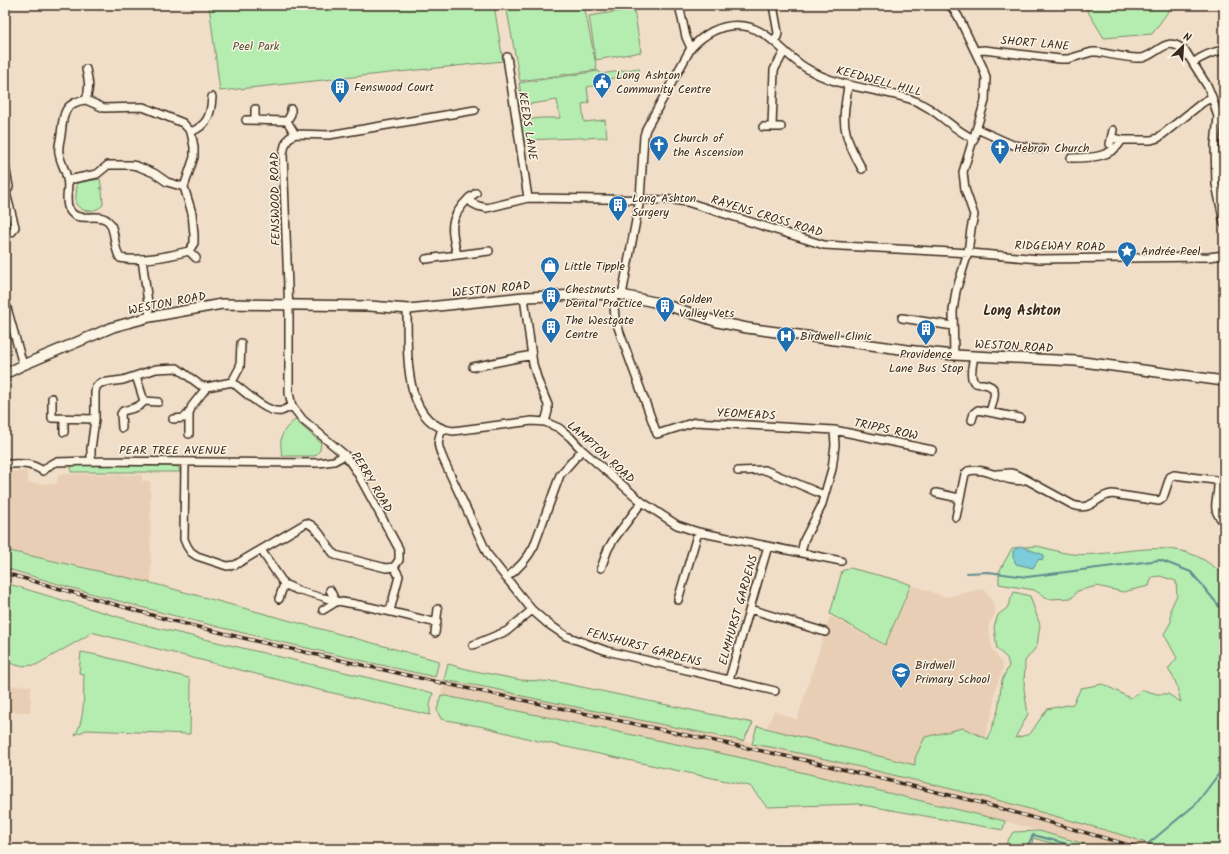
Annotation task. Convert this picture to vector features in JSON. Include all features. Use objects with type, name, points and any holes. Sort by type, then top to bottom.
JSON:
[{"type":"street","points":[[680,5],[686,37],[691,48]]},
{"type":"street","points":[[773,5],[778,33],[773,42]]},
{"type":"street","points":[[953,7],[985,73],[986,89],[985,101],[963,172],[965,189],[974,215],[968,253],[956,291],[953,311],[954,355]]},
{"type":"street","name":"KEEDWELL HILL","points":[[657,434],[615,318],[618,294],[640,199],[646,129],[691,48],[699,40],[707,34],[720,28],[744,26],[756,29],[806,69],[848,86],[910,99],[924,105],[964,134],[974,139]]},
{"type":"street","name":"SHORT LANE","points":[[975,52],[984,50],[1068,59],[1092,52],[1141,58],[1166,44],[1172,44],[1182,47],[1186,52],[1208,87],[1221,117]]},
{"type":"street","points":[[1193,63],[1209,54],[1224,50]]},
{"type":"street","points":[[772,127],[774,70],[784,52]]},
{"type":"street","name":"KEEDS LANE","points":[[507,57],[528,198]]},
{"type":"street","points":[[86,69],[89,90],[86,100]]},
{"type":"street","points":[[848,86],[844,116],[845,127],[848,140],[862,169]]},
{"type":"street","points":[[191,132],[200,128],[207,119],[211,111],[212,97]]},
{"type":"street","points":[[1113,130],[1111,141],[1151,140],[1158,138],[1212,97]]},
{"type":"street","points":[[86,100],[104,108],[143,107],[183,123],[191,132],[194,156],[184,187],[192,213],[194,235],[194,243],[189,251],[142,259],[129,260],[120,258],[116,253],[111,225],[107,220],[100,218],[79,217],[72,214],[67,202],[68,180],[59,153],[66,108],[78,101],[86,100]]},
{"type":"street","points":[[287,120],[291,109]]},
{"type":"street","points":[[255,110],[255,120]]},
{"type":"street","points":[[287,120],[295,134],[329,135],[475,110]]},
{"type":"street","points":[[1221,117],[1215,145],[1216,184],[1224,223]]},
{"type":"street","points":[[246,120],[287,120]]},
{"type":"street","points":[[763,127],[781,127]]},
{"type":"street","points":[[977,129],[1013,146],[1042,149]]},
{"type":"street","name":"FENSWOOD ROAD","points":[[289,305],[283,154],[285,145],[289,138],[295,134]]},
{"type":"street","points":[[1071,158],[1082,161],[1100,156],[1113,151],[1119,146],[1122,140]]},
{"type":"street","points":[[857,160],[865,157]]},
{"type":"street","points":[[68,180],[97,174],[108,165],[131,165],[154,172],[168,182],[184,187]]},
{"type":"street","points":[[5,166],[8,187],[6,198],[15,227],[12,232],[5,235]]},
{"type":"street","points":[[457,256],[452,229],[453,219],[469,198],[476,193]]},
{"type":"street","name":"RAYENS CROSS ROAD","points":[[469,198],[478,206],[487,208],[528,198],[673,200],[686,202],[824,245],[968,253]]},
{"type":"street","points":[[189,251],[196,258]]},
{"type":"street","points":[[426,259],[489,251]]},
{"type":"street","name":"RIDGEWAY ROAD","points":[[968,253],[1039,258],[1209,257],[1224,255]]},
{"type":"street","points":[[142,259],[150,317]]},
{"type":"street","name":"WESTON ROAD","points":[[5,374],[112,327],[150,317],[222,304],[369,306],[407,309],[431,308],[524,296],[618,294],[664,304],[733,326],[915,351],[954,355],[1076,361],[1224,381]]},
{"type":"street","points":[[524,296],[532,356],[538,381],[548,405],[545,422]]},
{"type":"street","points":[[5,301],[23,365]]},
{"type":"street","points":[[91,461],[95,419],[95,392],[96,387],[100,383],[123,380],[156,369],[177,368],[200,385],[207,387],[232,382],[262,405],[275,411],[282,411],[292,406],[289,393],[289,305]]},
{"type":"street","points":[[407,309],[408,369],[412,390],[424,416],[435,426],[442,429]]},
{"type":"street","points":[[902,318],[953,326]]},
{"type":"street","points":[[232,382],[240,367],[241,343]]},
{"type":"street","points":[[473,367],[532,356]]},
{"type":"street","points":[[974,356],[972,374],[973,380],[975,382],[991,386],[994,389],[995,393],[990,412]]},
{"type":"street","points":[[136,376],[144,401]]},
{"type":"street","points":[[173,419],[184,418],[207,387]]},
{"type":"street","points":[[52,398],[52,418],[95,419]]},
{"type":"street","points":[[144,401],[158,402]]},
{"type":"street","points":[[122,428],[121,414],[123,411],[138,407],[143,404],[144,401]]},
{"type":"street","name":"PERRY ROAD","points":[[292,406],[304,420],[345,455],[357,472],[399,549],[399,560],[394,567],[399,576],[390,611]]},
{"type":"street","points":[[972,420],[974,413],[978,410],[1020,418]]},
{"type":"street","points":[[189,413],[190,434]]},
{"type":"street","points":[[64,419],[64,432]]},
{"type":"street","name":"LAMPTON ROAD","points":[[442,429],[453,431],[532,421],[545,422],[559,428],[642,502],[677,525],[698,532],[841,560]]},
{"type":"street","name":"YEOMEADS","points":[[657,434],[695,422],[834,430]]},
{"type":"street","name":"FENSHURST GARDENS","points":[[442,429],[437,441],[438,447],[488,555],[532,610],[547,623],[566,636],[607,651],[775,691]]},
{"type":"street","points":[[801,553],[804,540],[816,518],[824,495],[834,457],[834,430]]},
{"type":"street","name":"TRIPPS ROW","points":[[834,430],[932,450]]},
{"type":"street","points":[[506,578],[518,569],[529,555],[534,546],[560,475],[582,450]]},
{"type":"street","name":"PEAR TREE AVENUE","points":[[5,464],[28,464],[35,466],[43,472],[51,464],[56,462],[318,462],[334,461],[345,455]]},
{"type":"street","points":[[185,462],[184,539],[190,552],[197,556],[227,566],[235,565],[306,523],[314,526],[335,555],[386,568],[394,567]]},
{"type":"street","points":[[738,470],[765,470],[824,495]]},
{"type":"street","points":[[956,517],[965,474],[972,470],[997,474],[1011,473],[1018,475],[1024,480],[1080,508],[1087,507],[1106,495],[1112,494],[1159,500],[1163,498],[1170,477],[1174,475],[1215,480],[1218,483],[1216,509],[1218,516],[1224,522]]},
{"type":"street","points":[[936,493],[959,498]]},
{"type":"street","points":[[601,568],[608,549],[614,539],[642,502]]},
{"type":"street","points":[[678,600],[698,532]]},
{"type":"street","name":"ELMHURST GARDENS","points":[[729,680],[768,546]]},
{"type":"street","points":[[261,550],[284,584],[297,590],[336,602],[353,603],[437,623]]},
{"type":"street","points":[[279,599],[284,584]]},
{"type":"street","points":[[330,590],[336,602]]},
{"type":"street","points":[[323,610],[336,602]]},
{"type":"street","points":[[435,633],[438,609]]},
{"type":"street","points":[[750,609],[825,632]]},
{"type":"street","points":[[473,644],[507,631],[532,610]]},
{"type":"shaded area","points":[[27,471],[28,483],[57,484],[58,474],[142,475],[142,481],[150,481],[151,583],[5,550],[5,476],[7,476],[7,472]]},
{"type":"shaded area","name":"Birdwell Primary School","points":[[913,585],[945,597],[983,589],[995,607],[995,613],[988,627],[993,651],[1002,663],[1003,669],[994,694],[994,707],[983,743],[976,784],[900,761],[766,729],[774,711],[797,720],[830,616],[885,646]]},
{"type":"shaded area","points":[[444,680],[743,741],[856,766],[1001,801],[1119,834],[1164,849],[1102,849],[1005,821],[738,757],[441,695]]},
{"type":"shaded area","points":[[5,685],[31,686],[30,712],[10,712],[10,741],[5,741]]},
{"type":"green space","name":"Peel Park","points":[[209,5],[494,5],[503,61],[220,91]]},
{"type":"green space","points":[[506,5],[584,5],[597,70],[520,81]]},
{"type":"green space","points":[[1084,5],[1179,5],[1172,6],[1152,34],[1104,38]]},
{"type":"green space","points":[[634,9],[641,52],[596,60],[589,16]]},
{"type":"green space","points":[[639,68],[639,73],[608,79],[608,83],[587,87],[589,103],[582,104],[584,122],[605,120],[607,137],[522,140],[517,121],[541,118],[560,118],[557,100],[523,105],[519,83],[599,71],[601,74]]},
{"type":"green space","points":[[100,179],[102,190],[99,187],[102,191],[103,205],[92,211],[79,207],[76,204],[77,183]]},
{"type":"green space","points":[[295,420],[321,443],[320,450],[315,456],[282,456],[282,435]]},
{"type":"green space","points":[[71,465],[174,466],[178,467],[180,472],[71,472]]},
{"type":"green space","points":[[1037,546],[1072,554],[1156,549],[1173,550],[1189,553],[1204,560],[1218,570],[1224,578],[1224,849],[1164,849],[1119,834],[1001,801],[856,766],[752,744],[757,726],[915,765],[915,758],[925,737],[963,728],[988,739],[998,710],[1002,680],[1009,666],[1007,658],[997,649],[994,627],[998,615],[1007,608],[1014,592],[1030,596],[1040,625],[1037,646],[1025,661],[1024,689],[1028,714],[1015,738],[1030,734],[1047,709],[1073,704],[1081,688],[1103,684],[1130,698],[1143,690],[1157,694],[1168,694],[1181,702],[1175,680],[1168,669],[1177,658],[1164,634],[1171,622],[1171,608],[1177,595],[1176,581],[1160,576],[1152,577],[1149,586],[1123,592],[1097,586],[1077,591],[1072,598],[1049,599],[1034,590],[999,584],[999,572],[1012,548]]},
{"type":"green space","points":[[5,550],[151,583],[439,661],[435,677],[219,627],[58,584],[5,568]]},
{"type":"green space","points":[[850,568],[911,585],[885,645],[830,614],[842,571]]},
{"type":"green space","points":[[5,583],[149,626],[433,693],[430,705],[430,715],[311,688],[91,632],[85,637],[36,665],[19,666],[5,661]]},
{"type":"green space","points":[[81,652],[189,678],[191,687],[190,734],[86,730],[75,735],[81,721],[83,705],[84,674],[79,673]]},
{"type":"green space","points":[[448,664],[521,680],[558,682],[753,723],[743,741],[444,680]]},
{"type":"green space","points":[[441,695],[738,757],[1005,821],[1003,830],[858,804],[767,807],[750,786],[538,741],[484,727],[441,719],[437,710]]},
{"type":"green space","points":[[1039,831],[1102,849],[1072,849],[1033,838],[1031,849],[1003,849],[1013,832]]},
{"type":"water","points":[[1020,546],[1044,555],[1042,560],[1039,559],[1033,568],[1016,564],[1013,557],[1013,551]]},
{"type":"waterway","points":[[967,573],[988,572],[1027,577],[1160,560],[1191,572],[1224,612]]},
{"type":"waterway","points":[[1149,843],[1196,804],[1224,767]]},
{"type":"waterway","points":[[1026,849],[1033,835],[1087,849]]},
{"type":"railway","points":[[5,573],[169,620],[442,683],[804,760],[974,801],[1143,849]]},
{"type":"place","name":"Long Ashton Community Centre","points":[[602,99]]},
{"type":"place","name":"Fenswood Court","points":[[340,104]]},
{"type":"place","name":"Church of the Ascension","points":[[659,162]]},
{"type":"place","name":"Hebron Church","points":[[1000,165]]},
{"type":"place","name":"Long Ashton Surgery","points":[[618,222]]},
{"type":"place","name":"Andrée Peel","points":[[1127,268]]},
{"type":"place","name":"Little Tipple","points":[[550,283]]},
{"type":"place","name":"Chestnuts Dental Practice","points":[[551,313]]},
{"type":"place","name":"Golden Valley Vets","points":[[665,323]]},
{"type":"place","name":"The Westgate Centre","points":[[551,344]]},
{"type":"place","name":"Providence Lane Bus Stop","points":[[926,346]]},
{"type":"place","name":"Birdwell Clinic","points":[[786,353]]},
{"type":"place","name":"Birdwell Primary School","points":[[901,689]]},
{"type":"district","name":"Long Ashton","points":[[1022,310]]}]
